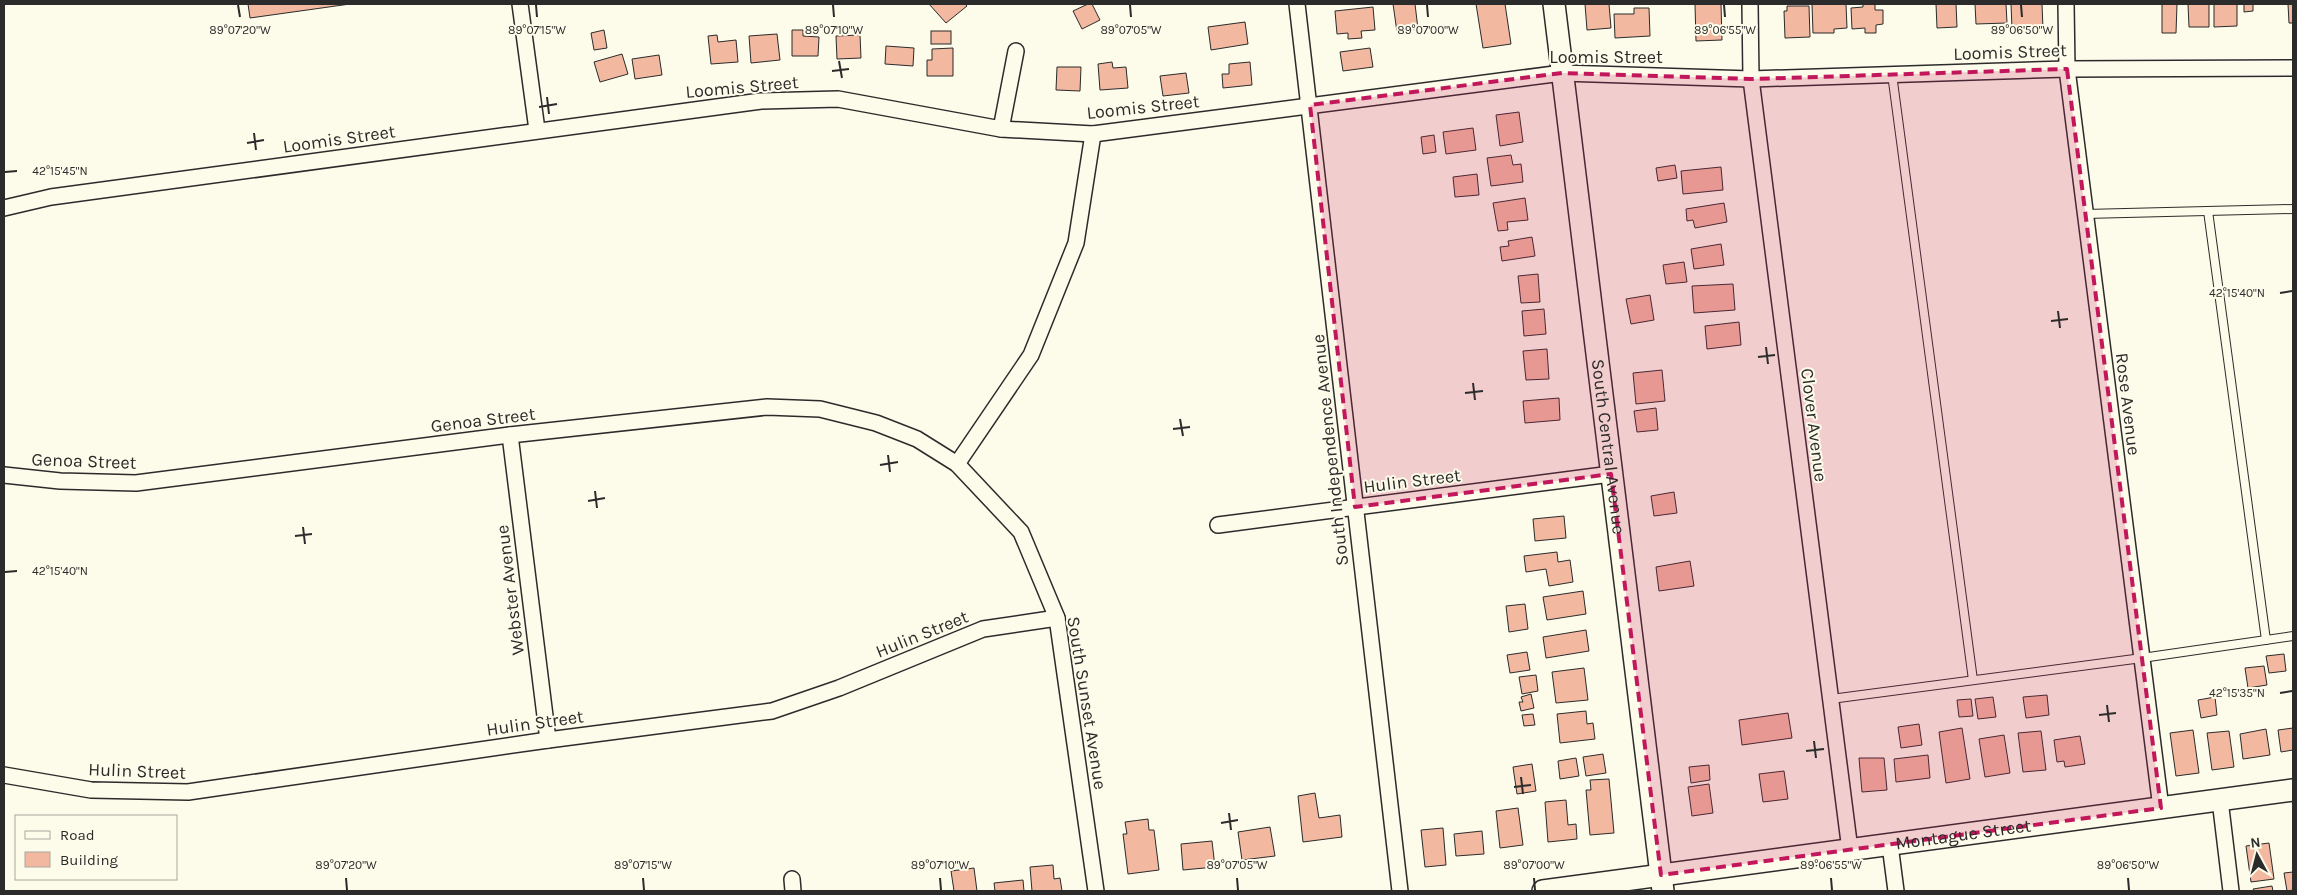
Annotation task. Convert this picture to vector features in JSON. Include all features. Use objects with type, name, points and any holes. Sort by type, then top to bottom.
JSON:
[{"type":"main road","name":"South Central Avenue","points":[[1554,4],[1662,883]]},
{"type":"main road","name":"Montague Street","points":[[1543,891],[1662,883],[1850,850],[2293,790]]},
{"type":"street","points":[[520,4],[537,130]]},
{"type":"street","name":"South Independence Avenue","points":[[1296,4],[1310,105],[1400,891]]},
{"type":"street","name":"Clover Avenue","points":[[1750,4],[1751,79],[1850,850]]},
{"type":"street","name":"Rose Avenue","points":[[2066,4],[2066,69],[2161,808]]},
{"type":"street","points":[[1001,129],[1016,51]]},
{"type":"street","name":"Loomis Street","points":[[4,208],[51,197],[761,101],[838,99],[1001,129],[1093,134],[1562,73],[1751,79],[2066,69],[2293,68]]},
{"type":"street","points":[[957,464],[1031,355],[1076,243],[1093,134]]},
{"type":"street","name":"Genoa Street","points":[[4,475],[60,481],[136,483],[510,435],[767,406],[820,409],[885,426],[917,439],[957,464]]},
{"type":"street","name":"Webster Avenue","points":[[510,435],[548,740]]},
{"type":"street","name":"South Sunset Avenue","points":[[957,464],[1021,532],[1057,618],[1096,891]]},
{"type":"street","name":"Hulin Street","points":[[1218,525],[1611,474]]},
{"type":"street","name":"Hulin Street","points":[[4,775],[91,790],[188,792],[548,740],[772,711],[839,688],[983,629],[1057,618]]},
{"type":"street","points":[[2220,800],[2231,891]]},
{"type":"street","points":[[1890,845],[1896,891]]},
{"type":"lane","points":[[1892,74],[1973,680]]},
{"type":"lane","points":[[2085,214],[2293,209]]},
{"type":"lane","points":[[2208,211],[2266,640]]},
{"type":"lane","points":[[1830,699],[2293,636]]},
{"type":"highlighted area","points":[[2067,69],[2161,808],[1661,875],[1611,474],[1355,507],[1310,105],[1562,73],[1751,79]]},
{"type":"building","points":[[248,4],[350,4],[250,18]]},
{"type":"building","points":[[929,4],[965,4],[967,6],[946,23]]},
{"type":"building","points":[[1092,4],[1100,20],[1082,29],[1073,11]]},
{"type":"building","points":[[1393,4],[1415,4],[1418,29],[1397,32]]},
{"type":"building","points":[[1476,4],[1505,4],[1511,44],[1483,48]]},
{"type":"building","points":[[1585,4],[1609,4],[1611,28],[1587,30]]},
{"type":"building","points":[[1695,4],[1721,4],[1722,40],[1696,41]]},
{"type":"building","points":[[1812,4],[1846,4],[1847,28],[1834,29],[1834,33],[1813,33]]},
{"type":"building","points":[[1863,4],[1875,4],[1875,10],[1883,10],[1883,24],[1876,25],[1876,33],[1865,33],[1865,28],[1852,29],[1851,8],[1863,7]]},
{"type":"building","points":[[1936,4],[1956,4],[1957,27],[1937,28]]},
{"type":"building","points":[[1975,4],[2006,4],[2007,23],[1976,24]]},
{"type":"building","points":[[2011,4],[2042,4],[2043,29],[2012,29]]},
{"type":"building","points":[[2162,4],[2177,4],[2176,33],[2162,33]]},
{"type":"building","points":[[2188,4],[2209,4],[2209,27],[2189,27]]},
{"type":"building","points":[[2214,4],[2237,4],[2237,26],[2214,27]]},
{"type":"building","points":[[2244,4],[2253,4],[2253,11],[2244,12]]},
{"type":"building","points":[[2288,4],[2293,4],[2293,23],[2289,23]]},
{"type":"building","points":[[1787,6],[1809,6],[1810,37],[1785,38],[1784,11],[1787,11]]},
{"type":"building","points":[[1373,7],[1375,30],[1361,31],[1362,38],[1348,39],[1348,33],[1337,34],[1335,11]]},
{"type":"building","points":[[1634,8],[1649,8],[1650,36],[1615,38],[1614,14],[1634,14]]},
{"type":"building","points":[[1245,22],[1248,44],[1211,50],[1208,27]]},
{"type":"building","points":[[604,30],[607,48],[594,50],[591,33]]},
{"type":"building","points":[[792,30],[803,30],[803,36],[819,37],[818,56],[792,56]]},
{"type":"building","points":[[931,31],[951,31],[951,44],[931,44]]},
{"type":"building","points":[[777,34],[780,60],[751,63],[749,36]]},
{"type":"building","points":[[717,35],[718,42],[736,40],[738,62],[711,64],[708,36]]},
{"type":"building","points":[[860,35],[861,58],[837,59],[836,36]]},
{"type":"building","points":[[886,46],[914,48],[913,66],[885,64]]},
{"type":"building","points":[[953,48],[953,76],[927,76],[927,60],[932,60],[932,49]]},
{"type":"building","points":[[1370,48],[1373,67],[1343,71],[1340,52]]},
{"type":"building","points":[[622,54],[628,74],[600,82],[594,62]]},
{"type":"building","points":[[659,55],[662,75],[635,79],[632,59]]},
{"type":"building","points":[[1112,62],[1113,68],[1126,67],[1128,88],[1100,90],[1098,64]]},
{"type":"building","points":[[1250,62],[1252,85],[1223,88],[1222,74],[1229,74],[1229,64]]},
{"type":"building","points":[[1057,67],[1081,67],[1080,91],[1056,90]]},
{"type":"building","points":[[1186,73],[1189,93],[1163,96],[1160,76]]},
{"type":"building","points":[[1519,112],[1523,142],[1500,146],[1496,115]]},
{"type":"building","points":[[1473,128],[1476,150],[1446,154],[1443,132]]},
{"type":"building","points":[[1434,135],[1436,152],[1423,154],[1421,137]]},
{"type":"building","points":[[1511,155],[1513,165],[1521,164],[1523,182],[1491,186],[1487,158]]},
{"type":"building","points":[[1675,165],[1677,178],[1658,181],[1656,168]]},
{"type":"building","points":[[1721,167],[1723,190],[1683,194],[1681,171]]},
{"type":"building","points":[[1477,174],[1479,195],[1455,197],[1453,177]]},
{"type":"building","points":[[1525,198],[1528,220],[1507,222],[1508,230],[1498,231],[1493,203]]},
{"type":"building","points":[[1724,203],[1727,222],[1695,228],[1693,220],[1687,221],[1686,209]]},
{"type":"building","points":[[1532,237],[1535,256],[1502,261],[1500,247],[1509,246],[1508,241]]},
{"type":"building","points":[[1721,244],[1724,265],[1694,269],[1691,249]]},
{"type":"building","points":[[1684,262],[1687,282],[1666,284],[1663,265]]},
{"type":"building","points":[[1538,274],[1540,302],[1521,303],[1518,276]]},
{"type":"building","points":[[1733,284],[1735,310],[1694,313],[1692,286]]},
{"type":"building","points":[[1650,295],[1654,320],[1631,324],[1626,299]]},
{"type":"building","points":[[1544,309],[1546,334],[1524,336],[1522,311]]},
{"type":"building","points":[[1739,322],[1741,345],[1707,349],[1705,326]]},
{"type":"building","points":[[1547,349],[1549,379],[1526,380],[1523,351]]},
{"type":"building","points":[[1662,370],[1665,401],[1636,404],[1633,373]]},
{"type":"building","points":[[1559,398],[1560,420],[1525,423],[1523,401]]},
{"type":"building","points":[[1656,408],[1658,430],[1637,432],[1634,411]]},
{"type":"building","points":[[1674,492],[1677,513],[1654,516],[1651,496]]},
{"type":"building","points":[[1564,516],[1566,538],[1535,541],[1533,519]]},
{"type":"building","points":[[1557,552],[1558,562],[1570,560],[1573,582],[1549,586],[1546,569],[1526,572],[1524,556]]},
{"type":"building","points":[[1690,561],[1694,586],[1659,591],[1656,567]]},
{"type":"building","points":[[1583,591],[1586,614],[1547,620],[1543,597]]},
{"type":"building","points":[[1525,604],[1528,629],[1509,632],[1506,606]]},
{"type":"building","points":[[1586,630],[1589,651],[1546,658],[1543,637]]},
{"type":"building","points":[[1527,652],[1530,670],[1510,673],[1507,655]]},
{"type":"building","points":[[2284,654],[2286,671],[2269,673],[2266,656]]},
{"type":"building","points":[[2264,666],[2267,685],[2248,688],[2245,668]]},
{"type":"building","points":[[1584,668],[1588,700],[1556,703],[1552,672]]},
{"type":"building","points":[[1536,675],[1538,691],[1522,694],[1519,677]]},
{"type":"building","points":[[1531,694],[1534,708],[1521,711],[1519,702],[1523,702],[1521,697]]},
{"type":"building","points":[[2047,695],[2049,715],[2026,718],[2023,697]]},
{"type":"building","points":[[1993,697],[1996,717],[1978,719],[1975,699]]},
{"type":"building","points":[[2215,697],[2217,715],[2201,718],[2198,700]]},
{"type":"building","points":[[1971,699],[1973,716],[1959,717],[1957,700]]},
{"type":"building","points":[[1586,711],[1587,724],[1593,723],[1595,739],[1560,743],[1557,714]]},
{"type":"building","points":[[1788,713],[1792,738],[1742,745],[1739,720]]},
{"type":"building","points":[[1533,714],[1535,725],[1524,726],[1522,715]]},
{"type":"building","points":[[1919,724],[1922,745],[1901,748],[1898,727]]},
{"type":"building","points":[[1962,728],[1970,779],[1946,783],[1939,732]]},
{"type":"building","points":[[2293,728],[2293,750],[2281,752],[2278,730]]},
{"type":"building","points":[[2266,729],[2270,755],[2243,759],[2240,734]]},
{"type":"building","points":[[2193,730],[2199,773],[2176,776],[2170,733]]},
{"type":"building","points":[[2041,731],[2046,770],[2023,772],[2018,733]]},
{"type":"building","points":[[2229,731],[2234,767],[2212,770],[2207,733]]},
{"type":"building","points":[[2004,735],[2010,773],[1985,777],[1979,739]]},
{"type":"building","points":[[2080,736],[2085,764],[2065,767],[2064,761],[2057,762],[2054,740]]},
{"type":"building","points":[[1603,754],[1606,773],[1586,776],[1583,757]]},
{"type":"building","points":[[1928,755],[1930,778],[1896,782],[1894,759]]},
{"type":"building","points":[[1576,758],[1579,776],[1560,779],[1558,761]]},
{"type":"building","points":[[1859,758],[1884,758],[1887,790],[1862,792]]},
{"type":"building","points":[[1532,764],[1536,791],[1517,794],[1513,767]]},
{"type":"building","points":[[1709,765],[1710,780],[1691,783],[1689,767]]},
{"type":"building","points":[[1784,771],[1788,799],[1763,802],[1759,774]]},
{"type":"building","points":[[1609,779],[1614,833],[1590,835],[1586,790],[1591,790],[1590,780]]},
{"type":"building","points":[[1709,784],[1713,813],[1692,816],[1688,787]]},
{"type":"building","points":[[1315,793],[1319,818],[1340,815],[1342,837],[1303,842],[1298,796]]},
{"type":"building","points":[[1566,800],[1568,825],[1576,824],[1577,839],[1548,842],[1545,802]]},
{"type":"building","points":[[1518,808],[1523,845],[1500,848],[1496,811]]},
{"type":"building","points":[[1148,819],[1149,830],[1154,830],[1159,870],[1128,874],[1123,834],[1127,834],[1125,822]]},
{"type":"building","points":[[1270,827],[1275,856],[1242,860],[1238,832]]},
{"type":"building","points":[[1443,828],[1446,865],[1425,867],[1421,830]]},
{"type":"building","points":[[1482,831],[1484,854],[1456,856],[1454,834]]},
{"type":"building","points":[[1212,841],[1215,867],[1183,870],[1181,844]]},
{"type":"building","points":[[2269,843],[2274,879],[2251,882],[2246,846]]},
{"type":"building","points":[[1053,865],[1054,879],[1060,878],[1062,891],[1032,891],[1030,867]]},
{"type":"building","points":[[974,868],[977,891],[954,891],[951,871]]},
{"type":"building","points":[[2293,872],[2293,890],[2287,891],[2284,873]]},
{"type":"building","points":[[1023,880],[1024,891],[995,891],[994,883]]},
{"type":"building","points":[[2272,886],[2273,891],[2254,891],[2253,889]]}]
